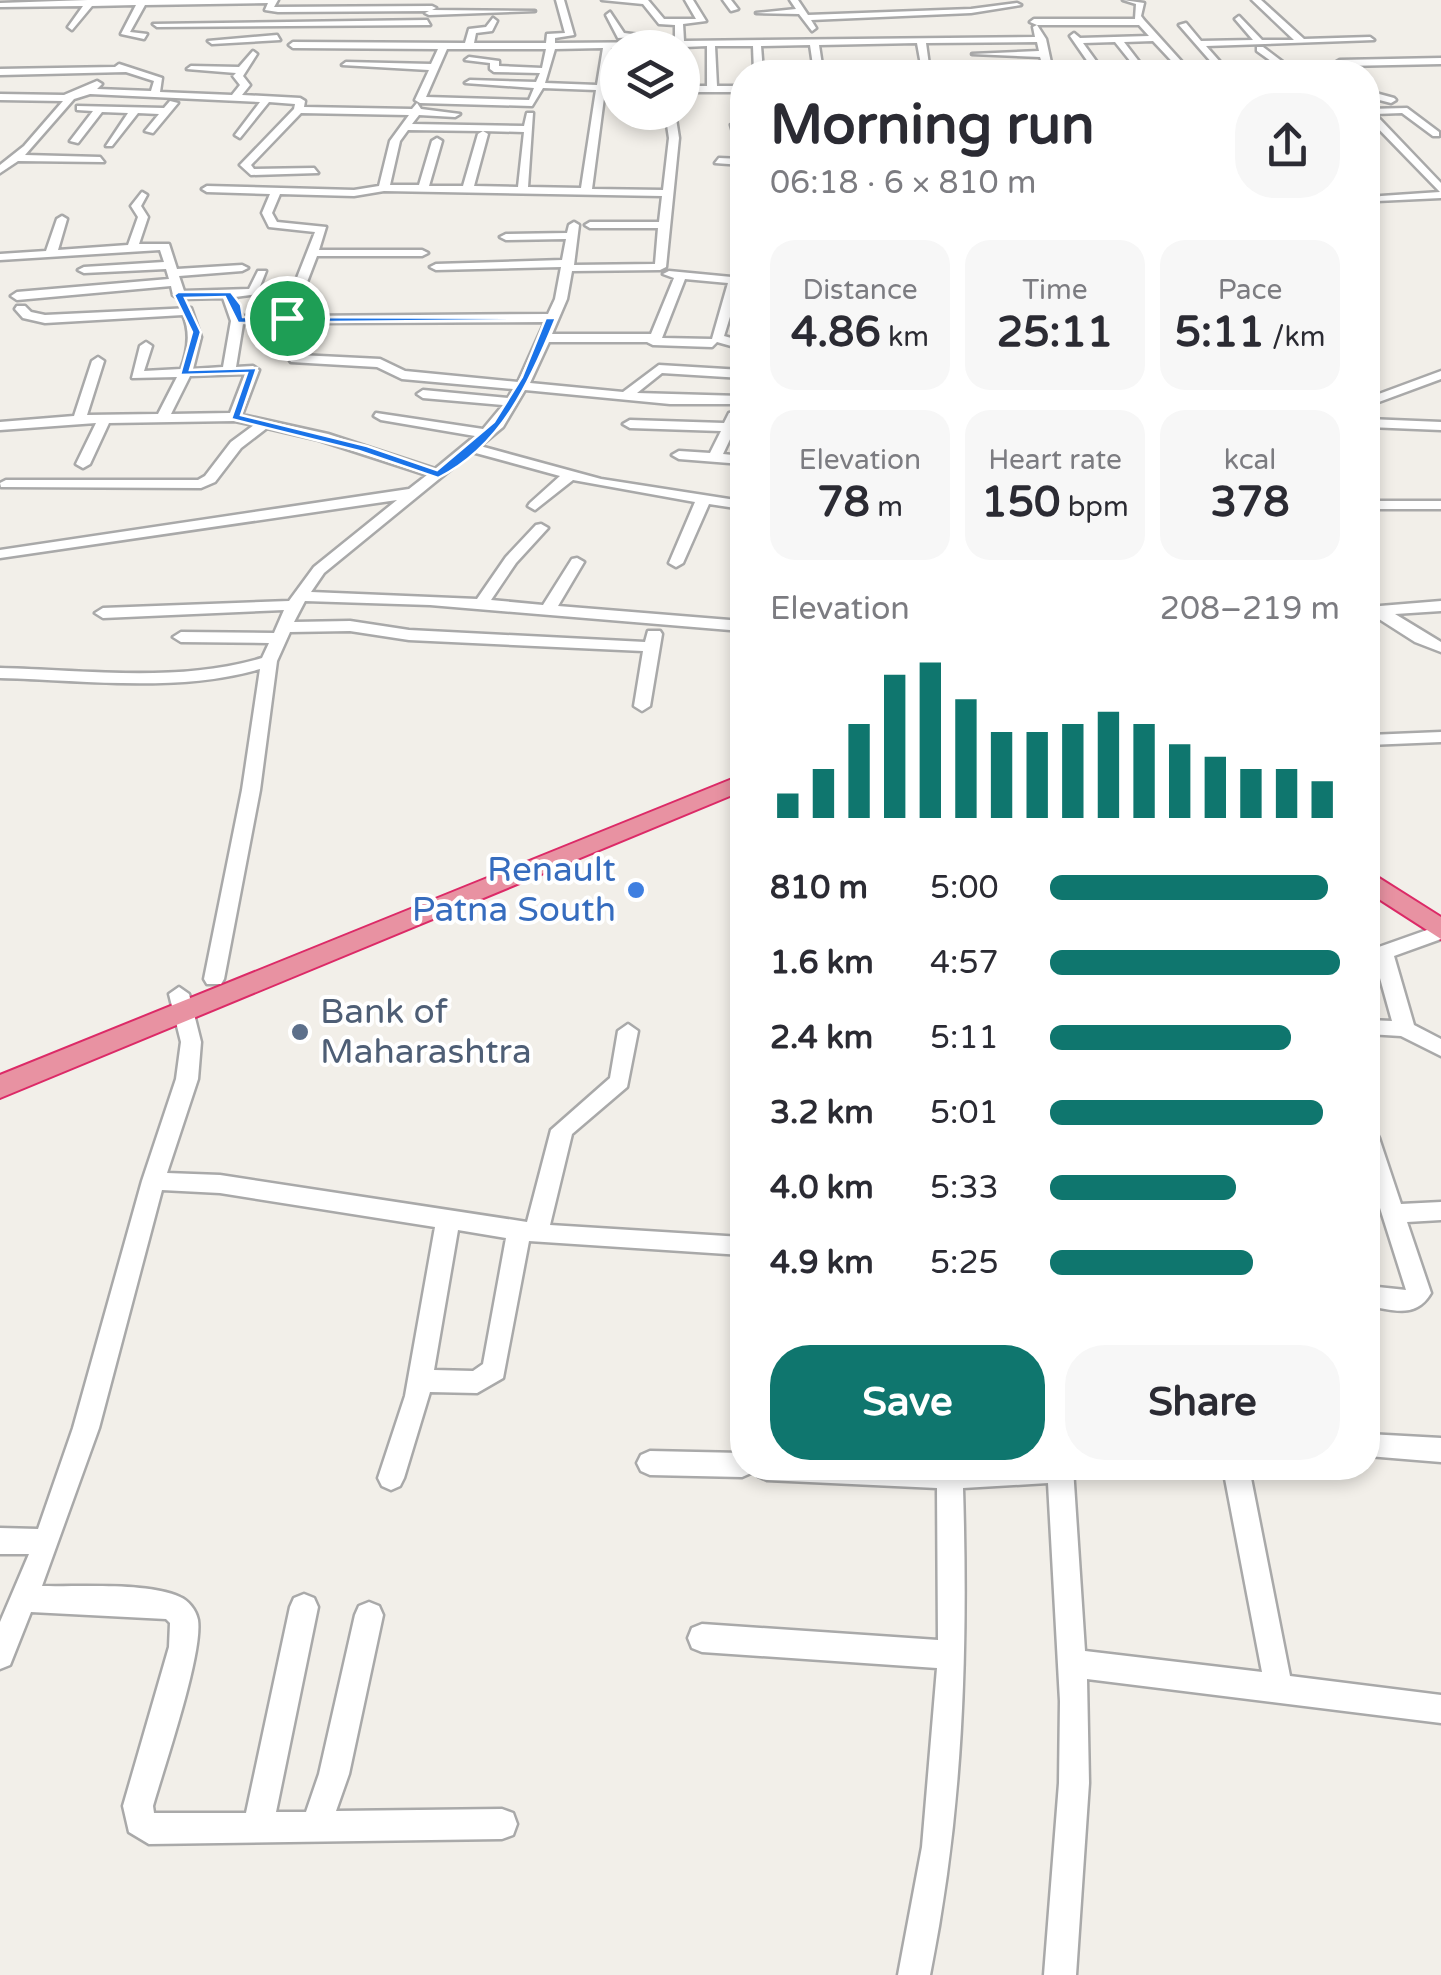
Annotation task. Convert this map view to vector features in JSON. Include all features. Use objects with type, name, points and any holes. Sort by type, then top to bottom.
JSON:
[{"type":"highway","points":[[0,1086],[181,1002],[685,796],[730,772]]},
{"type":"highway","points":[[0,1066],[181,1002],[214,979],[685,796],[730,785]]},
{"type":"highway","points":[[1380,868],[1441,910]]},
{"type":"highway","points":[[1380,888],[1441,931]]},
{"type":"street","points":[[523,189],[532,104],[546,71],[550,36],[570,35],[560,0]]},
{"type":"street","points":[[606,0],[645,1],[662,22],[702,20],[689,0]]},
{"type":"street","points":[[727,0],[734,9]]},
{"type":"street","points":[[1057,0],[1093,4]]},
{"type":"street","points":[[1127,0],[1140,3],[1137,16],[1176,60]]},
{"type":"street","points":[[1256,0],[1313,56]]},
{"type":"street","points":[[0,4],[50,9],[90,2],[273,1]]},
{"type":"street","points":[[273,1],[268,6],[272,10],[531,11]]},
{"type":"street","points":[[72,28],[90,2]]},
{"type":"street","points":[[142,2],[125,34],[144,36]]},
{"type":"street","points":[[800,9],[896,17],[1016,2],[1034,22],[1047,60]]},
{"type":"street","points":[[880,4],[896,17]]},
{"type":"street","points":[[880,4],[926,4]]},
{"type":"street","points":[[760,13],[844,5]]},
{"type":"street","points":[[800,9],[817,43],[818,60]]},
{"type":"street","points":[[158,24],[287,25],[431,11]]},
{"type":"street","points":[[421,42],[431,11]]},
{"type":"street","points":[[610,16],[617,30]]},
{"type":"street","points":[[1239,19],[1264,60]]},
{"type":"street","points":[[470,46],[472,31],[489,28],[493,21]]},
{"type":"street","points":[[679,22],[681,30]]},
{"type":"street","points":[[1034,22],[1141,22]]},
{"type":"street","points":[[1183,24],[1213,60]]},
{"type":"street","points":[[212,41],[275,40],[287,25]]},
{"type":"street","points":[[1354,27],[1395,62]]},
{"type":"street","points":[[373,38],[444,46],[600,48]]},
{"type":"street","points":[[1090,60],[1076,38],[1158,38]]},
{"type":"street","points":[[700,46],[757,44],[775,39],[817,43],[1042,39]]},
{"type":"street","points":[[1118,40],[1134,60]]},
{"type":"street","points":[[1199,44],[1257,49],[1300,42],[1370,40]]},
{"type":"street","points":[[920,41],[924,60]]},
{"type":"street","points":[[292,46],[421,42]]},
{"type":"street","points":[[757,44],[758,60]]},
{"type":"street","points":[[384,188],[396,141],[416,112],[444,46]]},
{"type":"street","points":[[712,46],[712,89]]},
{"type":"street","points":[[1257,49],[1273,60]]},
{"type":"street","points":[[235,98],[245,86],[237,80],[253,54]]},
{"type":"street","points":[[976,54],[1046,54]]},
{"type":"street","points":[[346,65],[493,60],[494,69],[546,71]]},
{"type":"street","points":[[1380,62],[1441,61]]},
{"type":"street","points":[[13,72],[22,62]]},
{"type":"street","points":[[0,72],[102,73],[121,69],[159,80],[154,92]]},
{"type":"street","points":[[191,69],[242,70]]},
{"type":"street","points":[[90,91],[102,73]]},
{"type":"street","points":[[351,78],[390,79]]},
{"type":"street","points":[[409,80],[428,80]]},
{"type":"street","points":[[470,83],[600,88],[586,192]]},
{"type":"street","points":[[700,89],[730,89]]},
{"type":"street","points":[[0,97],[72,96],[90,91],[300,101],[300,110],[245,166],[251,172],[314,172]]},
{"type":"street","points":[[150,131],[180,94]]},
{"type":"street","points":[[0,170],[16,158],[72,96]]},
{"type":"street","points":[[1380,97],[1390,100]]},
{"type":"street","points":[[240,135],[267,100]]},
{"type":"street","points":[[420,100],[532,104]]},
{"type":"street","points":[[80,108],[167,111]]},
{"type":"street","points":[[76,141],[100,108]]},
{"type":"street","points":[[109,144],[135,110]]},
{"type":"street","points":[[300,110],[416,112],[530,123]]},
{"type":"street","points":[[1380,111],[1404,110],[1438,134]]},
{"type":"street","points":[[338,123],[530,123]]},
{"type":"street","points":[[1380,124],[1441,192],[1381,199]]},
{"type":"street","points":[[660,266],[673,130]]},
{"type":"street","points":[[468,188],[483,134]]},
{"type":"street","points":[[1380,134],[1406,134]]},
{"type":"street","points":[[1421,134],[1438,134]]},
{"type":"street","points":[[424,188],[437,141]]},
{"type":"street","points":[[16,158],[100,160]]},
{"type":"street","points":[[252,160],[327,164]]},
{"type":"street","points":[[719,160],[730,161]]},
{"type":"street","points":[[208,189],[354,193],[384,188],[468,188],[668,193]]},
{"type":"street","points":[[276,190],[268,213],[272,225],[320,227],[322,234],[287,318]]},
{"type":"street","points":[[133,247],[144,217],[136,206],[142,195]]},
{"type":"street","points":[[1425,196],[1440,214]]},
{"type":"street","points":[[50,253],[62,219]]},
{"type":"street","points":[[590,225],[664,225]]},
{"type":"street","points":[[214,979],[251,790],[269,661],[297,601],[334,554],[488,434],[522,385],[551,318],[569,266],[573,230],[506,237]]},
{"type":"street","points":[[0,257],[165,246],[173,279],[196,332],[184,373],[163,417]]},
{"type":"street","points":[[314,253],[422,253]]},
{"type":"street","points":[[436,267],[660,266],[680,276],[730,280]]},
{"type":"street","points":[[187,311],[46,319],[27,316],[19,302],[242,268]]},
{"type":"street","points":[[84,270],[173,279],[228,294],[256,290],[262,274]]},
{"type":"street","points":[[543,338],[656,338],[680,276]]},
{"type":"street","points":[[228,294],[236,305],[238,320],[229,370]]},
{"type":"street","points":[[730,304],[717,338],[730,341]]},
{"type":"street","points":[[312,318],[292,356],[295,359],[380,363],[390,366],[395,374],[627,395],[730,398]]},
{"type":"street","points":[[238,320],[551,318]]},
{"type":"street","points":[[653,341],[712,344]]},
{"type":"street","points":[[671,369],[682,342]]},
{"type":"street","points":[[146,346],[136,375],[254,371],[235,417]]},
{"type":"street","points":[[79,419],[98,360]]},
{"type":"street","points":[[627,395],[654,370],[730,373]]},
{"type":"street","points":[[1380,396],[1441,375]]},
{"type":"street","points":[[423,394],[512,402]]},
{"type":"street","points":[[380,416],[488,434]]},
{"type":"street","points":[[0,426],[79,419],[235,417],[363,448],[438,474]]},
{"type":"street","points":[[84,464],[104,419]]},
{"type":"street","points":[[6,484],[201,484],[210,479],[236,445],[266,423]]},
{"type":"street","points":[[630,424],[730,427],[715,458]]},
{"type":"street","points":[[1380,424],[1441,426]]},
{"type":"street","points":[[1406,425],[1418,436],[1441,440]]},
{"type":"street","points":[[472,448],[569,476],[730,504]]},
{"type":"street","points":[[679,455],[730,459]]},
{"type":"street","points":[[535,506],[569,476]]},
{"type":"street","points":[[0,554],[415,492]]},
{"type":"street","points":[[676,564],[703,501]]},
{"type":"street","points":[[1380,504],[1441,505]]},
{"type":"street","points":[[481,604],[511,560],[541,528]]},
{"type":"street","points":[[548,609],[576,562]]},
{"type":"street","points":[[103,613],[297,601],[481,604],[730,625]]},
{"type":"street","points":[[1380,609],[1441,606]]},
{"type":"street","points":[[1380,614],[1410,635],[1441,647]]},
{"type":"street","points":[[642,706],[656,620]]},
{"type":"street","points":[[181,637],[350,626],[423,636],[651,648]]},
{"type":"street","points":[[0,673],[187,674],[248,668],[269,661]]},
{"type":"street","points":[[1380,740],[1441,737]]},
{"type":"street","points":[[1404,1028],[1383,954],[1441,931]]},
{"type":"street","points":[[0,1655],[47,1542],[115,1331],[153,1181],[190,1069],[191,1042],[181,1002]]},
{"type":"street","points":[[1380,1028],[1404,1028],[1441,1048]]},
{"type":"street","points":[[420,1381],[477,1382],[494,1370],[527,1232],[562,1130],[620,1081],[628,1031]]},
{"type":"street","points":[[1380,1174],[1420,1293],[1410,1302],[1380,1298]]},
{"type":"street","points":[[153,1181],[220,1184],[527,1232],[730,1245]]},
{"type":"street","points":[[1393,1213],[1441,1211]]},
{"type":"street","points":[[392,1478],[420,1381],[448,1220]]},
{"type":"street","points":[[1380,1446],[1441,1450]]},
{"type":"street","points":[[650,1463],[730,1465]]},
{"type":"street","points":[[914,1975],[939,1855],[952,1739],[949,1480]]},
{"type":"street","points":[[1060,1975],[1074,1783],[1072,1662],[1061,1480]]},
{"type":"street","points":[[1238,1480],[1278,1690]]},
{"type":"street","points":[[0,1541],[47,1542]]},
{"type":"street","points":[[24,1598],[158,1603],[175,1608],[184,1618],[187,1629],[142,1786],[140,1822],[149,1829],[164,1832],[502,1824]]},
{"type":"street","points":[[257,1830],[304,1608]]},
{"type":"street","points":[[316,1828],[334,1774],[369,1615]]},
{"type":"street","points":[[702,1638],[953,1655]]},
{"type":"street","points":[[1072,1662],[1441,1709]]},
{"type":"place","name":"Renault Patna South","points":[[636,890]]},
{"type":"place","name":"Bank of Maharashtra","points":[[300,1032]]},
{"type":"route","points":[[228,294],[236,305],[238,320],[287,318],[551,318],[527,377],[498,424],[438,474],[363,448],[235,417],[253,370],[184,373],[196,332],[178,295],[228,294]]}]
